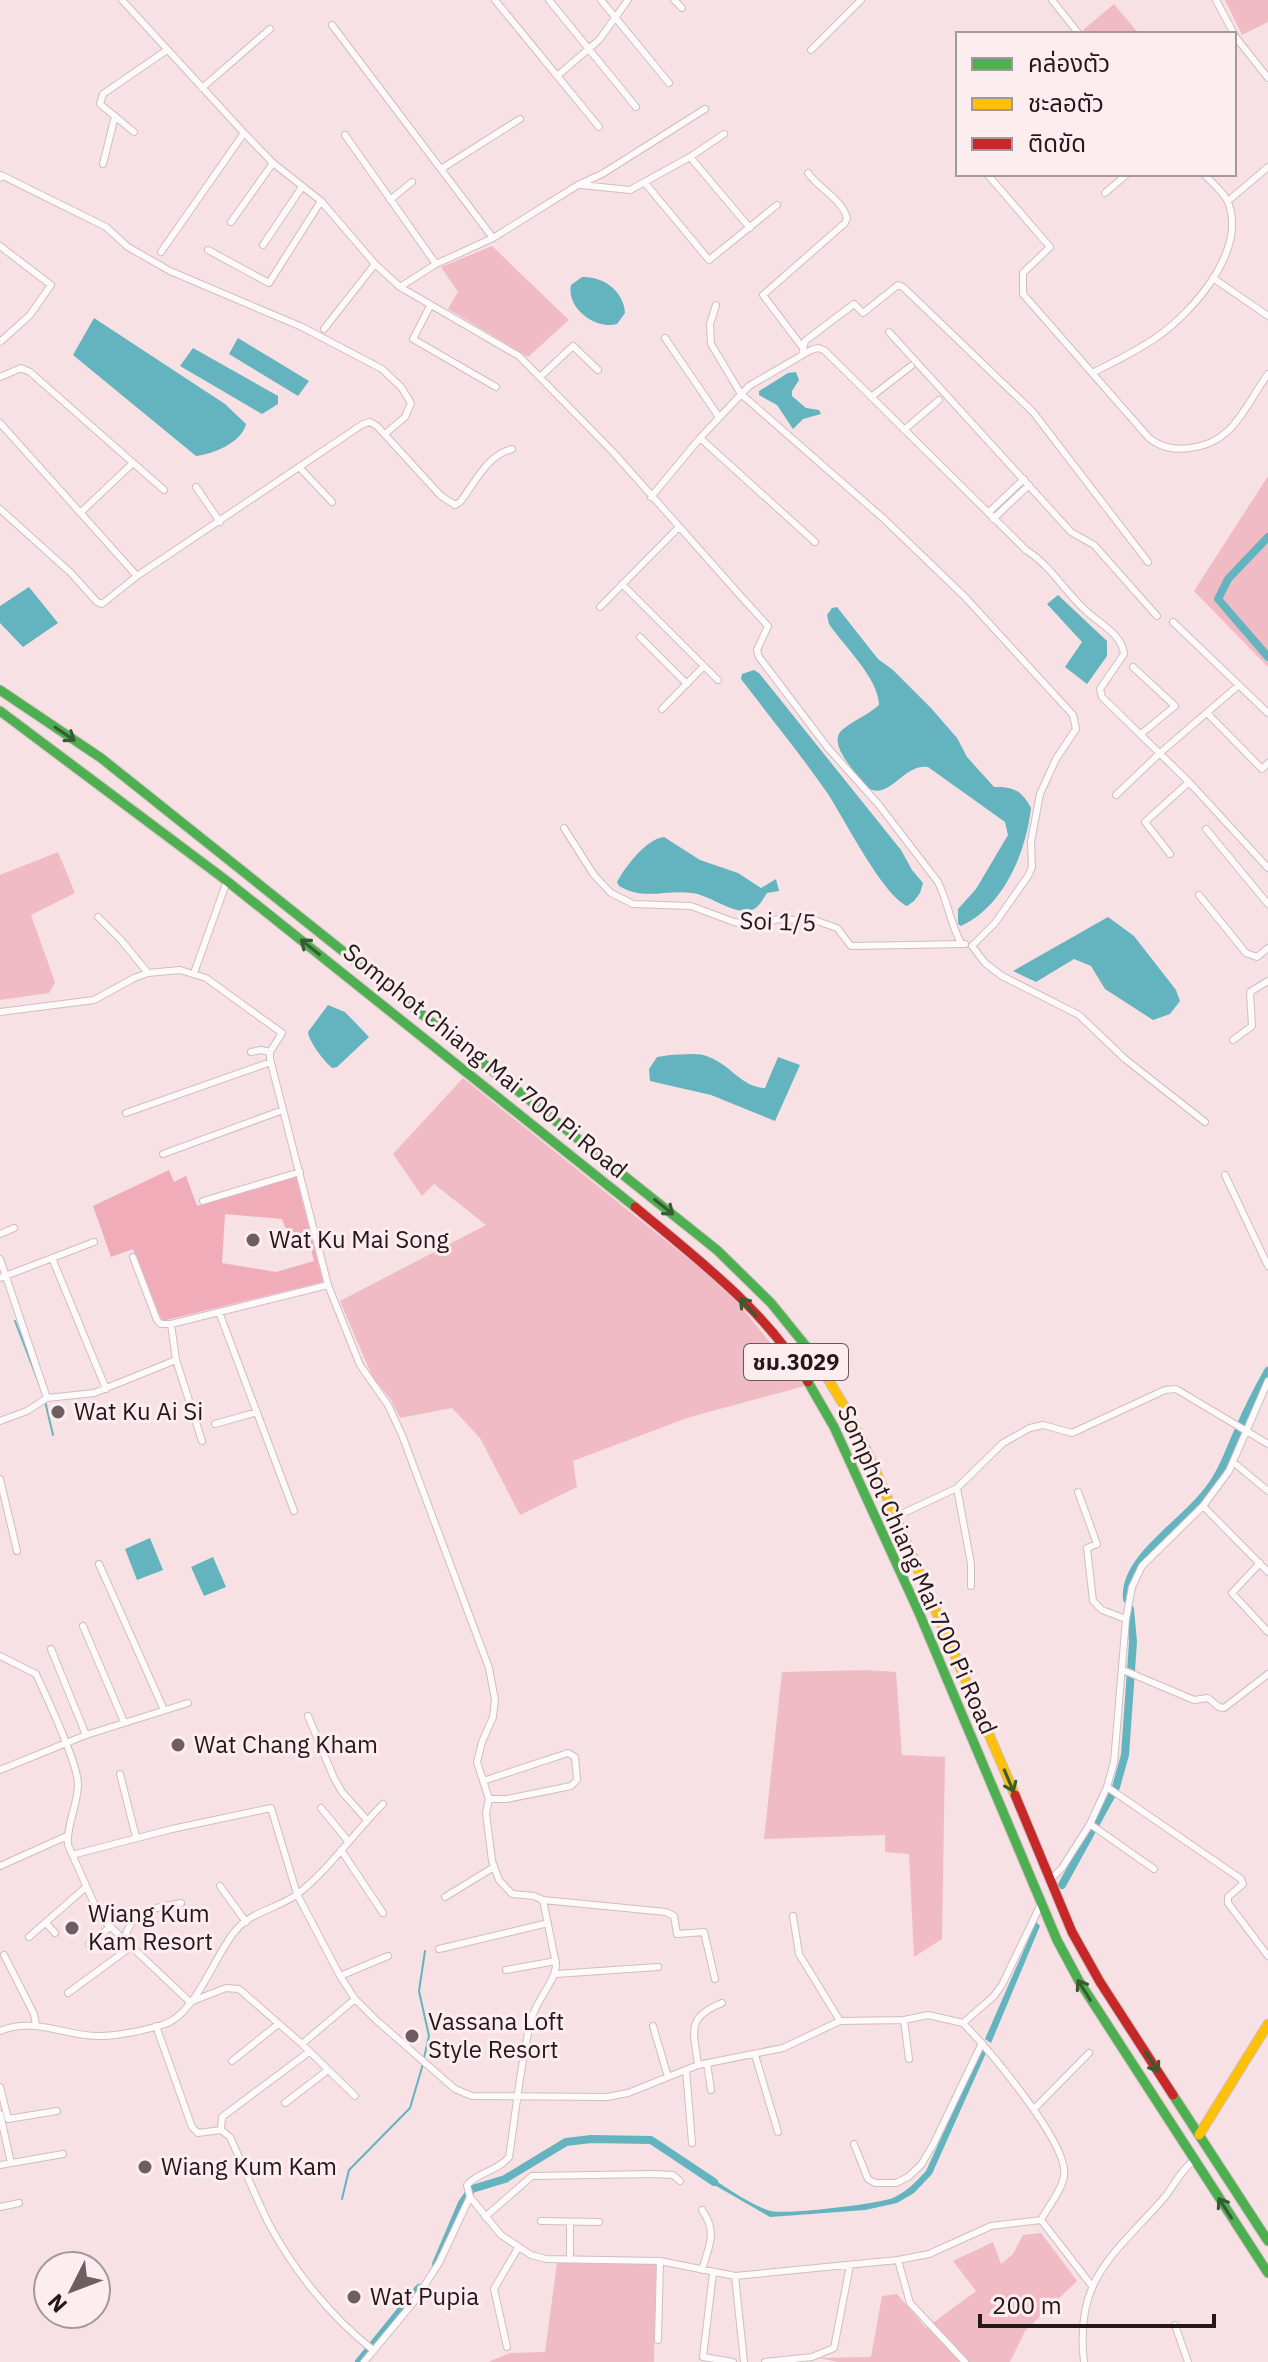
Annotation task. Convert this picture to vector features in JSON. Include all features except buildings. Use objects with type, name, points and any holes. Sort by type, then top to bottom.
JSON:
[{"type":"main road","name":"Somphot Chiang Mai 700 Pi Road","points":[[0,690],[101,758],[659,1203],[748,1279],[817,1359],[843,1402],[895,1517],[1072,1932],[1100,1982],[1268,2241]]},
{"type":"main road","name":"Somphot Chiang Mai 700 Pi Road","points":[[0,711],[227,881],[705,1265],[737,1294],[799,1366],[834,1427],[920,1615],[1041,1904],[1079,1981],[1268,2273]]},
{"type":"main road","points":[[1199,2135],[1268,2024]]},
{"type":"street","points":[[122,0],[273,163],[321,201],[375,264],[400,287],[519,356],[541,376],[768,626],[757,650],[759,657],[828,748],[879,805],[938,882],[950,921],[961,943]]},
{"type":"street","points":[[495,0],[599,127]]},
{"type":"street","points":[[549,0],[636,107]]},
{"type":"street","points":[[601,0],[669,83]]},
{"type":"street","points":[[557,76],[590,50],[628,0]]},
{"type":"street","points":[[674,0],[682,8]]},
{"type":"street","points":[[811,50],[861,0]]},
{"type":"street","points":[[1052,0],[1075,32]]},
{"type":"street","points":[[1216,0],[1233,32]]},
{"type":"street","points":[[332,25],[493,238]]},
{"type":"street","points":[[202,88],[270,29]]},
{"type":"street","points":[[1236,37],[1268,78]]},
{"type":"street","points":[[134,132],[100,104],[103,94],[167,50]]},
{"type":"street","points":[[1260,69],[1268,65]]},
{"type":"street","points":[[400,287],[436,264],[493,238],[705,109]]},
{"type":"street","points":[[103,164],[115,116]]},
{"type":"street","points":[[441,169],[520,119]]},
{"type":"street","points":[[161,252],[244,133]]},
{"type":"street","points":[[578,185],[630,190],[724,134]]},
{"type":"street","points":[[345,135],[436,264]]},
{"type":"street","points":[[690,157],[750,228]]},
{"type":"street","points":[[231,222],[273,163]]},
{"type":"street","points":[[1228,201],[1268,167]]},
{"type":"street","points":[[802,352],[763,295],[847,218],[841,205],[808,173]]},
{"type":"street","points":[[0,178],[1,175],[106,227],[128,247],[170,271],[302,327],[382,369],[401,387],[411,403],[405,417],[385,434]]},
{"type":"street","points":[[989,176],[1050,247],[1023,273],[1023,294],[1158,445],[1186,449],[1218,442],[1230,431],[1268,374]]},
{"type":"street","points":[[1105,193],[1125,176]]},
{"type":"street","points":[[1092,373],[1158,336],[1182,315],[1222,265],[1232,238],[1228,201],[1206,176]]},
{"type":"street","points":[[390,200],[412,182]]},
{"type":"street","points":[[645,183],[709,260],[777,205]]},
{"type":"street","points":[[263,245],[302,187]]},
{"type":"street","points":[[208,250],[269,283],[321,201]]},
{"type":"street","points":[[0,246],[51,285],[30,315],[0,342]]},
{"type":"street","points":[[324,329],[375,264]]},
{"type":"street","points":[[1213,278],[1268,316]]},
{"type":"street","points":[[802,352],[805,341],[854,304],[863,313],[898,285],[903,287],[1033,412],[1148,562]]},
{"type":"street","points":[[716,305],[710,324],[711,344],[741,394],[894,529],[975,607],[1073,715],[1076,729],[1056,759],[1040,794],[1031,842],[1032,867],[995,923],[972,946],[985,963],[1002,976],[1079,1015],[1125,1059],[1205,1122]]},
{"type":"street","points":[[430,306],[413,339],[496,387]]},
{"type":"street","points":[[889,332],[1071,532],[1094,545],[1157,616]]},
{"type":"street","points":[[810,337],[818,348]]},
{"type":"street","points":[[665,338],[719,417]]},
{"type":"street","points":[[541,376],[573,346],[598,370]]},
{"type":"street","points":[[651,497],[749,386],[802,352],[818,348],[824,350],[1026,550],[1042,560],[1083,609],[1119,640],[1124,654],[1100,693],[1189,782],[1268,868]]},
{"type":"street","points":[[871,397],[911,366]]},
{"type":"street","points":[[0,377],[21,368],[30,372],[164,490]]},
{"type":"street","points":[[904,430],[939,400]]},
{"type":"street","points":[[0,509],[71,573],[97,602],[106,602],[137,576],[363,424],[370,422],[385,434],[441,496],[455,505],[489,462],[503,451],[512,449]]},
{"type":"street","points":[[0,423],[137,576]]},
{"type":"street","points":[[700,438],[815,542]]},
{"type":"street","points":[[80,513],[133,463]]},
{"type":"street","points":[[299,467],[332,502]]},
{"type":"street","points":[[991,516],[1026,482]]},
{"type":"street","points":[[196,487],[220,522]]},
{"type":"street","points":[[600,607],[679,527]]},
{"type":"street","points":[[622,584],[718,680]]},
{"type":"street","points":[[1173,622],[1268,713]]},
{"type":"street","points":[[640,637],[687,684]]},
{"type":"street","points":[[662,709],[704,666]]},
{"type":"street","points":[[1133,667],[1175,706],[1141,734]]},
{"type":"street","points":[[1116,795],[1239,685]]},
{"type":"street","points":[[1207,713],[1262,769],[1268,763]]},
{"type":"street","points":[[1170,854],[1145,822],[1189,782]]},
{"type":"street","name":"Soi 1/5","points":[[564,828],[611,893],[633,904],[691,906],[750,925],[779,919],[817,921],[837,928],[851,946],[961,943],[972,946]]},
{"type":"street","points":[[1206,829],[1268,904]]},
{"type":"street","points":[[194,973],[227,881]]},
{"type":"street","points":[[1199,895],[1251,957],[1257,957],[1268,948]]},
{"type":"street","points":[[98,917],[148,973]]},
{"type":"street","points":[[0,1012],[94,1000],[148,973],[180,970],[194,973],[233,995],[280,1029],[281,1037],[270,1052],[271,1062],[328,1285],[360,1365],[388,1405],[402,1435],[489,1668],[495,1700],[493,1717],[477,1762],[489,1799],[486,1813],[489,1846],[499,1880],[512,1894],[543,1900],[666,1912],[674,1916],[677,1934],[704,1932],[715,1979]]},
{"type":"street","points":[[1233,1040],[1252,1026],[1249,995],[1268,981]]},
{"type":"street","points":[[251,1052],[270,1052]]},
{"type":"street","points":[[126,1113],[271,1062]]},
{"type":"street","points":[[163,1154],[283,1110]]},
{"type":"street","points":[[203,1201],[300,1172]]},
{"type":"street","points":[[1225,1175],[1268,1266]]},
{"type":"street","points":[[0,1234],[14,1228]]},
{"type":"street","points":[[3,1277],[94,1242]]},
{"type":"street","points":[[133,1257],[161,1324],[328,1285]]},
{"type":"street","points":[[52,1258],[106,1389]]},
{"type":"street","points":[[0,1259],[3,1277],[45,1400]]},
{"type":"street","points":[[219,1312],[294,1511]]},
{"type":"street","points":[[171,1324],[176,1360],[202,1441]]},
{"type":"street","points":[[0,1421],[45,1400],[94,1393],[176,1360]]},
{"type":"street","points":[[1050,1880],[1062,1868],[1090,1824],[1107,1787],[1114,1762],[1126,1619],[1132,1587],[1142,1566],[1203,1506],[1233,1462],[1268,1381]]},
{"type":"street","points":[[895,1517],[957,1488],[1003,1443],[1030,1428],[1043,1425],[1072,1433],[1165,1390],[1176,1389],[1268,1444]]},
{"type":"street","points":[[215,1424],[257,1412]]},
{"type":"street","points":[[1233,1462],[1268,1491]]},
{"type":"street","points":[[0,1479],[17,1551]]},
{"type":"street","points":[[957,1488],[971,1564],[971,1586]]},
{"type":"street","points":[[1078,1492],[1097,1544],[1087,1548],[1091,1596],[1102,1610],[1126,1619]]},
{"type":"street","points":[[1203,1506],[1268,1572]]},
{"type":"street","points":[[1260,1563],[1232,1593],[1268,1632]]},
{"type":"street","points":[[99,1564],[164,1710]]},
{"type":"street","points":[[83,1626],[124,1722]]},
{"type":"street","points":[[51,1649],[86,1735]]},
{"type":"street","points":[[0,1656],[36,1674],[64,1744],[78,1783],[67,1836],[72,1855],[100,1917],[190,2002]]},
{"type":"street","points":[[1123,1670],[1194,1700],[1208,1698],[1224,1708],[1268,1674]]},
{"type":"street","points":[[0,1770],[86,1735],[188,1703]]},
{"type":"street","points":[[308,1716],[334,1778],[367,1820]]},
{"type":"street","points":[[483,1781],[568,1753],[575,1757],[577,1780],[571,1786],[507,1799],[489,1799]]},
{"type":"street","points":[[120,1774],[136,1837]]},
{"type":"street","points":[[1107,1787],[1243,1881],[1241,1887],[1228,1897],[1228,1903],[1268,1956]]},
{"type":"street","points":[[0,2031],[36,2025],[94,2036],[163,2025],[173,2020],[190,2002],[236,1930],[297,1894],[383,1804]]},
{"type":"street","points":[[72,1855],[136,1837],[271,1808],[297,1894],[355,1999],[462,2094],[484,2097],[607,2097],[628,2093],[698,2065],[783,2048],[840,2021],[904,2020],[928,2015],[963,2023],[1034,2109],[1061,2158],[1065,2175],[1041,2220]]},
{"type":"street","points":[[321,1808],[348,1841]]},
{"type":"street","points":[[1090,1824],[1154,1869]]},
{"type":"street","points":[[0,1866],[67,1836]]},
{"type":"street","points":[[341,1850],[383,1913]]},
{"type":"street","points":[[445,1897],[494,1867]]},
{"type":"street","points":[[220,1886],[246,1922]]},
{"type":"street","points":[[29,1937],[86,1887]]},
{"type":"street","points":[[364,2362],[371,2348],[422,2290],[439,2263],[469,2194],[469,2181],[496,2169],[509,2157],[531,2018],[544,1990],[556,1974],[543,1900]]},
{"type":"street","points":[[124,1939],[135,1915],[181,1903]]},
{"type":"street","points":[[963,2023],[1002,1985],[1041,1904]]},
{"type":"street","points":[[793,1916],[799,1954],[840,2021]]},
{"type":"street","points":[[46,1923],[55,1933]]},
{"type":"street","points":[[439,1949],[548,1923]]},
{"type":"street","points":[[89,1944],[110,1927]]},
{"type":"street","points":[[68,1993],[132,1946]]},
{"type":"street","points":[[4,1955],[34,2014],[36,2025]]},
{"type":"street","points":[[340,1976],[388,1956]]},
{"type":"street","points":[[506,1970],[556,1961]]},
{"type":"street","points":[[556,1974],[658,1967]]},
{"type":"street","points":[[190,2002],[226,1988],[239,1989],[355,2096]]},
{"type":"street","points":[[302,2044],[355,1999]]},
{"type":"street","points":[[698,2065],[694,2030],[697,2017],[704,2010],[722,2003]]},
{"type":"street","points":[[904,2020],[909,2059]]},
{"type":"street","points":[[232,2061],[277,2025]]},
{"type":"street","points":[[156,2026],[192,2127],[198,2133],[221,2130],[230,2137],[268,2222],[286,2252],[343,2326],[371,2348]]},
{"type":"street","points":[[653,2026],[668,2077]]},
{"type":"street","points":[[854,2144],[868,2179],[875,2183],[896,2183],[908,2177],[921,2165],[934,2143],[982,2043]]},
{"type":"street","points":[[221,2130],[222,2117],[309,2052]]},
{"type":"street","points":[[1034,2109],[1089,2053]]},
{"type":"street","points":[[755,2055],[778,2132]]},
{"type":"street","points":[[707,2063],[711,2090]]},
{"type":"street","points":[[285,2103],[328,2070]]},
{"type":"street","points":[[686,2070],[692,2143]]},
{"type":"street","points":[[0,2087],[8,2119],[57,2111]]},
{"type":"street","points":[[1,2118],[11,2163]]},
{"type":"street","points":[[0,2165],[63,2154]]},
{"type":"street","points":[[1084,2362],[1085,2316],[1092,2286],[1119,2245],[1194,2161]]},
{"type":"street","points":[[485,2217],[532,2176],[654,2174],[673,2175],[680,2181]]},
{"type":"street","points":[[469,2194],[501,2235],[518,2248],[546,2259],[660,2261],[735,2276],[898,2260],[929,2254],[991,2226],[1041,2220]]},
{"type":"street","points":[[0,2207],[19,2203]]},
{"type":"street","points":[[702,2210],[711,2224],[712,2234],[702,2270]]},
{"type":"street","points":[[1041,2220],[1092,2286]]},
{"type":"street","points":[[541,2221],[599,2222]]},
{"type":"street","points":[[570,2223],[570,2260]]},
{"type":"street","points":[[507,2347],[494,2289],[518,2248]]},
{"type":"street","points":[[898,2260],[910,2303],[965,2362]]},
{"type":"street","points":[[658,2340],[660,2261]]},
{"type":"street","points":[[765,2362],[812,2357],[834,2348],[850,2265]]},
{"type":"street","points":[[713,2273],[703,2357],[733,2362]]},
{"type":"street","points":[[735,2276],[744,2362]]},
{"type":"street","points":[[1175,2325],[1188,2362]]},
{"type":"shaded area","points":[[1225,0],[1268,0],[1268,22],[1242,35]]},
{"type":"shaded area","points":[[1114,4],[1137,32],[1085,32],[1083,30]]},
{"type":"shaded area","points":[[492,246],[569,320],[528,357],[448,309],[458,292],[441,267]]},
{"type":"shaded area","points":[[1268,476],[1268,667],[1194,591]]},
{"type":"shaded area","points":[[58,852],[75,893],[31,915],[55,982],[49,993],[0,1000],[0,875]]},
{"type":"shaded area","points":[[463,1078],[700,1268],[739,1304],[805,1386],[690,1417],[573,1461],[577,1487],[520,1515],[480,1438],[452,1408],[400,1418],[391,1400],[372,1376],[340,1301],[486,1225],[434,1184],[422,1196],[393,1154]]},
{"type":"shaded area","points":[[169,1170],[174,1182],[186,1176],[197,1206],[296,1177],[323,1282],[162,1321],[133,1249],[111,1257],[93,1206]],"holes":[[[225,1214],[282,1219],[289,1236],[307,1233],[314,1261],[276,1272],[222,1263]]]},
{"type":"shaded area","points":[[782,1672],[896,1672],[902,1755],[945,1757],[942,1939],[914,1957],[909,1854],[885,1852],[885,1835],[764,1839]]},
{"type":"shaded area","points":[[1041,2233],[1077,2281],[1025,2331],[1010,2362],[838,2362],[818,2358],[871,2357],[882,2296],[897,2294],[926,2328],[976,2291],[953,2261],[993,2242],[1001,2264],[1013,2254],[1023,2235]]},
{"type":"shaded area","points":[[557,2263],[656,2264],[654,2362],[488,2362],[510,2353],[545,2352]]},
{"type":"water","points":[[582,277],[605,282],[621,298],[625,313],[617,324],[600,324],[578,309],[573,302],[571,285]]},
{"type":"water","points":[[94,318],[225,404],[246,424],[239,436],[219,450],[196,456],[73,355]]},
{"type":"water","points":[[238,338],[309,381],[298,396],[229,354]]},
{"type":"water","points":[[193,348],[278,396],[278,404],[262,414],[180,366]]},
{"type":"water","points":[[796,372],[799,380],[792,396],[806,408],[819,410],[821,414],[803,419],[793,429],[777,405],[759,395],[759,391],[788,373]]},
{"type":"water","points":[[29,587],[58,623],[23,647],[0,623],[0,606]]},
{"type":"water","points":[[1058,595],[1107,641],[1107,656],[1087,684],[1065,667],[1082,642],[1047,604]]},
{"type":"water","points":[[837,607],[878,659],[931,708],[957,738],[967,757],[994,787],[1016,791],[1031,808],[1024,842],[1010,876],[989,905],[961,926],[958,924],[958,909],[976,889],[1008,835],[1005,822],[928,767],[911,770],[890,786],[876,791],[868,788],[851,768],[841,751],[838,736],[847,726],[879,705],[867,674],[829,624],[827,615]]},
{"type":"water","points":[[754,670],[901,850],[923,883],[920,893],[907,906],[886,887],[828,794],[741,679],[742,674]]},
{"type":"water","points":[[664,837],[700,860],[738,873],[761,888],[776,879],[779,891],[767,893],[756,908],[745,911],[692,893],[646,894],[619,886],[617,882],[637,854]]},
{"type":"water","points":[[1108,917],[1134,936],[1176,990],[1180,1001],[1170,1014],[1153,1020],[1105,989],[1091,966],[1074,959],[1036,982],[1013,971]]},
{"type":"water","points":[[328,1005],[345,1012],[369,1037],[337,1067],[332,1068],[317,1051],[308,1032]]},
{"type":"water","points":[[705,1055],[749,1084],[765,1088],[778,1057],[800,1065],[775,1121],[711,1095],[650,1081],[649,1069],[657,1057]]},
{"type":"water","points":[[150,1538],[163,1570],[137,1580],[125,1549]]},
{"type":"water","points":[[213,1557],[226,1587],[204,1596],[191,1567]]},
{"type":"water","points":[[1036,1922],[1040,1926],[991,2043],[985,2039]]},
{"type":"water","points":[[982,2048],[986,2053],[932,2174],[914,2193],[897,2203],[865,2210],[770,2217],[704,2179],[706,2175],[746,2200],[780,2212],[832,2208],[893,2198],[926,2171]]},
{"type":"waterway","points":[[1268,537],[1228,579],[1218,599],[1268,657]]},
{"type":"waterway","points":[[15,1321],[42,1391]]},
{"type":"waterway","points":[[1127,1599],[1128,1585],[1142,1559],[1198,1502],[1218,1475],[1268,1371]]},
{"type":"waterway","points":[[45,1401],[53,1435]]},
{"type":"waterway","points":[[1062,1885],[1116,1787],[1125,1755],[1133,1642],[1130,1609]]},
{"type":"waterway","points":[[424,2058],[429,2036],[419,1991],[425,1951]]},
{"type":"waterway","points":[[342,2199],[349,2170],[410,2108],[423,2064]]},
{"type":"waterway","points":[[436,2264],[462,2203],[472,2189],[505,2179],[566,2142],[591,2139],[651,2140],[714,2182]]},
{"type":"waterway","points":[[359,2362],[419,2288]]},
{"type":"traffic: fast","points":[[0,690],[101,758],[717,1250],[771,1303],[814,1356]]},
{"type":"traffic: fast","points":[[0,711],[227,881],[635,1207]]},
{"type":"traffic: fast","points":[[808,1382],[834,1427],[920,1615],[1057,1940],[1079,1981],[1268,2273]]},
{"type":"traffic: fast","points":[[1173,2095],[1268,2241]]},
{"type":"traffic: slow","points":[[814,1356],[846,1409],[870,1458],[1015,1795]]},
{"type":"traffic: slow","points":[[1199,2135],[1268,2024]]},
{"type":"traffic: jam","points":[[635,1207],[752,1309],[808,1382]]},
{"type":"traffic: jam","points":[[1015,1795],[1072,1932],[1100,1982],[1173,2095]]},
{"type":"place","name":"Wat Ku Mai Song","points":[[253,1240]]},
{"type":"place","name":"Wat Ku Ai Si","points":[[58,1412]]},
{"type":"place","name":"Wat Chang Kham","points":[[178,1745]]},
{"type":"place","name":"Wiang Kum Kam Resort","points":[[72,1928]]},
{"type":"place","name":"Vassana Loft Style Resort","points":[[412,2036]]},
{"type":"place","name":"Wiang Kum Kam","points":[[145,2167]]},
{"type":"place","name":"Wat Pupia","points":[[354,2297]]}]
